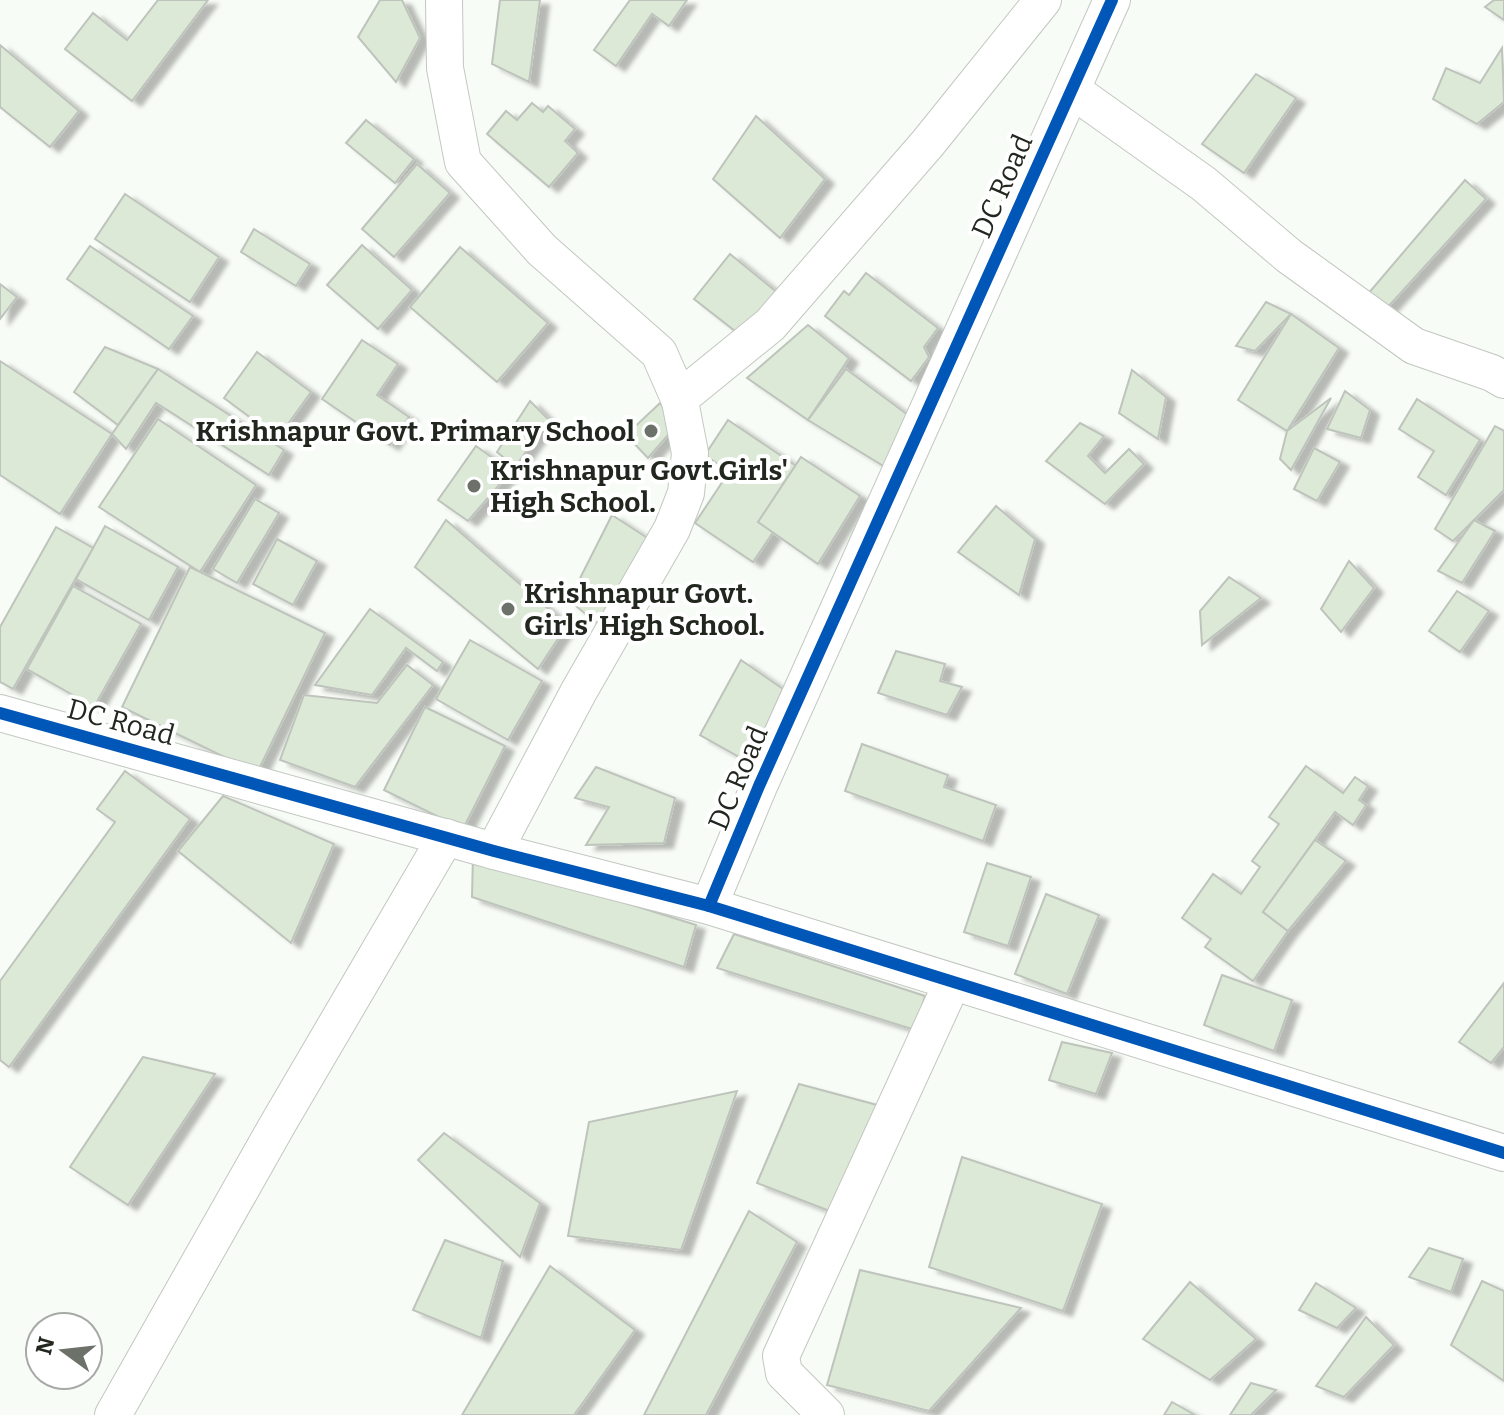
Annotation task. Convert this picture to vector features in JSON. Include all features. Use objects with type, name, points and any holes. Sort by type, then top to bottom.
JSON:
[{"type":"street","points":[[444,0],[445,68],[463,162],[542,250],[659,353],[679,399],[690,453],[686,493],[672,529],[579,691],[494,851]]},
{"type":"street","points":[[679,399],[770,325],[928,143],[1043,0]]},
{"type":"street","name":"DC Road","points":[[0,713],[494,851],[709,906],[759,786],[1112,0]]},
{"type":"street","points":[[1072,90],[1204,184],[1289,256],[1414,346],[1504,380]]},
{"type":"street","points":[[113,1415],[279,1122],[446,837]]},
{"type":"street","points":[[709,906],[1504,1153]]},
{"type":"street","points":[[826,1415],[784,1373],[781,1356],[952,983]]},
{"type":"building","points":[[158,0],[208,0],[132,101],[65,49],[93,13],[127,40]]},
{"type":"building","points":[[380,0],[402,0],[420,38],[396,82],[358,37]]},
{"type":"building","points":[[500,0],[540,0],[529,82],[492,64]]},
{"type":"building","points":[[630,0],[687,0],[669,26],[652,14],[616,66],[594,50]]},
{"type":"building","points":[[1494,0],[1504,0],[1504,20],[1485,7]]},
{"type":"building","points":[[0,45],[79,111],[50,147],[0,107]]},
{"type":"building","points":[[1502,48],[1504,102],[1477,124],[1433,99],[1446,68],[1480,83]]},
{"type":"building","points":[[1256,74],[1296,98],[1244,173],[1202,144]]},
{"type":"building","points":[[532,103],[543,112],[548,106],[575,129],[565,141],[578,153],[549,187],[487,134],[506,111],[517,120]]},
{"type":"building","points":[[756,116],[825,179],[780,238],[713,179]]},
{"type":"building","points":[[366,120],[414,159],[395,183],[346,143]]},
{"type":"building","points":[[417,164],[450,193],[394,257],[362,229]]},
{"type":"building","points":[[1465,180],[1486,199],[1387,308],[1367,295]]},
{"type":"building","points":[[125,194],[219,257],[190,302],[95,239]]},
{"type":"building","points":[[254,229],[310,264],[296,286],[241,252]]},
{"type":"building","points":[[362,245],[412,290],[378,329],[327,285]]},
{"type":"building","points":[[90,246],[193,316],[169,349],[67,279]]},
{"type":"building","points":[[460,247],[548,323],[497,382],[410,307]]},
{"type":"building","points":[[730,254],[779,294],[744,338],[694,299]]},
{"type":"building","points":[[866,273],[938,328],[924,347],[929,357],[911,381],[825,316],[844,291],[849,295]]},
{"type":"building","points":[[0,284],[17,297],[0,319]]},
{"type":"building","points":[[1266,302],[1291,314],[1255,351],[1236,346]]},
{"type":"building","points":[[1291,314],[1339,348],[1287,431],[1238,400]]},
{"type":"building","points":[[808,325],[849,358],[808,420],[747,378]]},
{"type":"building","points":[[362,340],[398,364],[377,395],[409,417],[390,445],[322,399]]},
{"type":"building","points":[[105,347],[158,369],[118,425],[74,392]]},
{"type":"building","points":[[257,352],[311,392],[278,438],[224,398]]},
{"type":"building","points":[[0,361],[112,434],[60,514],[0,475]]},
{"type":"building","points":[[158,369],[284,450],[269,475],[156,403],[126,449],[112,434]]},
{"type":"building","points":[[846,369],[908,415],[890,470],[808,420]]},
{"type":"building","points":[[1132,370],[1166,397],[1158,439],[1119,413]]},
{"type":"building","points":[[1345,391],[1370,410],[1361,438],[1327,429]]},
{"type":"building","points":[[1331,398],[1291,470],[1280,459],[1287,431]]},
{"type":"building","points":[[1417,399],[1480,440],[1446,495],[1418,477],[1434,451],[1399,429]]},
{"type":"building","points":[[530,401],[549,420],[515,467],[497,452]]},
{"type":"building","name":"Krishnapur Govt. Primary School","points":[[660,403],[676,426],[648,458],[626,435]]},
{"type":"building","points":[[158,419],[256,485],[200,572],[99,507]]},
{"type":"building","points":[[728,420],[811,476],[753,562],[695,523],[729,472],[705,455]]},
{"type":"building","points":[[1080,423],[1104,436],[1088,456],[1105,473],[1129,449],[1144,464],[1105,504],[1046,461]]},
{"type":"building","points":[[1495,426],[1504,431],[1504,490],[1453,541],[1435,529]]},
{"type":"building","name":"Krishnapur Govt.Girls' High School.","points":[[476,446],[511,471],[468,521],[438,500]]},
{"type":"building","points":[[1314,448],[1340,462],[1317,501],[1294,489]]},
{"type":"building","points":[[801,457],[860,496],[818,564],[758,522]]},
{"type":"building","points":[[255,499],[279,513],[237,583],[213,569]]},
{"type":"building","points":[[996,506],[1035,539],[1019,595],[958,552]]},
{"type":"building","points":[[612,515],[649,539],[602,628],[569,600]]},
{"type":"building","name":"Krishnapur Govt. Girls' High School.","points":[[446,520],[567,625],[538,669],[415,567]]},
{"type":"building","points":[[1474,520],[1495,531],[1462,583],[1438,571]]},
{"type":"building","points":[[105,526],[178,567],[149,620],[76,579]]},
{"type":"building","points":[[56,527],[93,548],[13,689],[0,682],[0,627]]},
{"type":"building","points":[[277,539],[317,561],[293,605],[253,584]]},
{"type":"building","points":[[1349,561],[1374,588],[1341,632],[1321,609]]},
{"type":"building","points":[[190,567],[325,633],[257,773],[122,707]]},
{"type":"building","points":[[1229,577],[1261,598],[1202,645],[1200,611]]},
{"type":"building","points":[[73,586],[141,624],[94,707],[27,669]]},
{"type":"building","points":[[1457,591],[1489,611],[1460,652],[1429,631]]},
{"type":"building","points":[[370,609],[443,662],[437,671],[406,648],[372,695],[315,685]]},
{"type":"building","points":[[470,640],[542,681],[508,740],[436,699]]},
{"type":"building","points":[[896,651],[945,664],[940,681],[962,687],[947,715],[878,693]]},
{"type":"building","points":[[741,660],[783,689],[750,763],[700,735]]},
{"type":"building","points":[[407,665],[433,685],[355,787],[280,760],[304,695],[377,703]]},
{"type":"building","points":[[425,707],[505,746],[463,829],[384,790]]},
{"type":"building","points":[[862,744],[948,775],[944,787],[996,805],[983,841],[845,791]]},
{"type":"building","points":[[1306,766],[1343,793],[1355,777],[1368,786],[1359,800],[1366,805],[1353,825],[1335,812],[1263,912],[1288,931],[1253,981],[1205,947],[1211,939],[1182,918],[1213,874],[1241,894],[1260,867],[1252,861],[1279,824],[1269,817]]},
{"type":"building","points":[[596,767],[675,798],[664,843],[586,845],[609,807],[575,798]]},
{"type":"building","points":[[125,771],[190,819],[9,1067],[0,1060],[0,981],[115,822],[97,809]]},
{"type":"building","points":[[223,796],[334,844],[291,943],[178,851]]},
{"type":"building","points":[[1315,840],[1346,861],[1288,931],[1263,912]]},
{"type":"building","points":[[473,855],[696,925],[684,967],[472,897]]},
{"type":"building","points":[[987,863],[1031,877],[1008,946],[964,932]]},
{"type":"building","points":[[1046,894],[1099,915],[1067,994],[1015,974]]},
{"type":"building","points":[[734,934],[925,996],[915,1030],[717,968]]},
{"type":"building","points":[[1222,975],[1292,1000],[1274,1051],[1204,1025]]},
{"type":"building","points":[[1504,983],[1504,1047],[1491,1063],[1459,1042]]},
{"type":"building","points":[[1062,1042],[1112,1053],[1096,1094],[1049,1080]]},
{"type":"building","points":[[143,1057],[215,1074],[128,1205],[70,1167]]},
{"type":"building","points":[[799,1084],[892,1109],[840,1215],[757,1183]]},
{"type":"building","points":[[737,1091],[681,1250],[568,1236],[589,1122]]},
{"type":"building","points":[[444,1133],[540,1203],[520,1257],[418,1160]]},
{"type":"building","points":[[962,1157],[1102,1204],[1063,1311],[929,1267]]},
{"type":"building","points":[[749,1211],[797,1242],[706,1415],[644,1415]]},
{"type":"building","points":[[445,1240],[503,1261],[481,1338],[413,1310]]},
{"type":"building","points":[[1429,1248],[1463,1259],[1451,1292],[1409,1277]]},
{"type":"building","points":[[550,1266],[635,1330],[574,1415],[462,1415]]},
{"type":"building","points":[[860,1270],[1021,1308],[929,1411],[827,1385]]},
{"type":"building","points":[[1482,1281],[1504,1291],[1504,1381],[1451,1345]]},
{"type":"building","points":[[1190,1282],[1256,1339],[1210,1380],[1143,1339]]},
{"type":"building","points":[[1316,1283],[1356,1308],[1337,1328],[1299,1310]]},
{"type":"building","points":[[1366,1317],[1394,1345],[1344,1397],[1316,1386]]},
{"type":"building","points":[[1251,1383],[1276,1390],[1251,1415],[1230,1415]]},
{"type":"building","points":[[1172,1402],[1195,1415],[1164,1415]]},
{"type":"cycle path","points":[[709,906],[759,786],[1112,0]]},
{"type":"cycle path","points":[[0,713],[494,851],[709,906],[1504,1153]]},
{"type":"place","name":"Krishnapur Govt. Primary School","points":[[651,431]]},
{"type":"place","name":"Krishnapur Govt.Girls' High School.","points":[[474,486]]},
{"type":"place","name":"Krishnapur Govt. Girls' High School.","points":[[508,609]]}]
